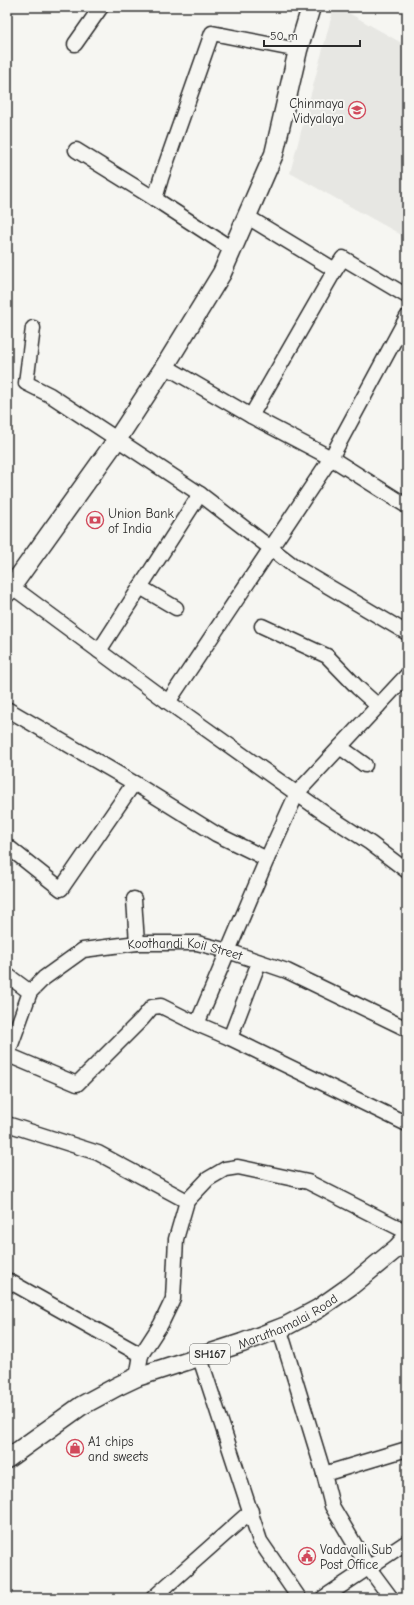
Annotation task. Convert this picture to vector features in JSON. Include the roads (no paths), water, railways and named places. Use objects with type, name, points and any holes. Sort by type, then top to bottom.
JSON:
[{"type":"main road","points":[[8,588],[118,438],[165,366],[222,273],[274,154],[298,50],[312,7]]},
{"type":"main road","name":"Maruthamalai Road","points":[[7,1474],[74,1424],[104,1404],[202,1363],[242,1343],[286,1326],[318,1309],[352,1285],[407,1238]]},
{"type":"main road","name":"Maruthamalai Road","points":[[7,1459],[81,1406],[137,1377],[250,1352],[282,1337],[327,1313],[382,1273],[407,1252]]},
{"type":"street","points":[[75,44],[101,7]]},
{"type":"street","points":[[155,199],[212,33],[298,50]]},
{"type":"street","points":[[76,150],[232,249]]},
{"type":"street","points":[[246,216],[335,270]]},
{"type":"street","points":[[251,416],[343,258],[407,296]]},
{"type":"street","points":[[168,702],[331,458],[407,317]]},
{"type":"street","points":[[33,328],[26,382],[50,395],[118,438],[200,494],[294,566],[407,633]]},
{"type":"street","points":[[165,366],[251,416],[331,458],[407,506]]},
{"type":"street","points":[[99,651],[200,494]]},
{"type":"street","points":[[140,587],[176,608]]},
{"type":"street","points":[[8,588],[99,651],[327,815],[370,843],[407,871]]},
{"type":"street","points":[[262,626],[327,656],[378,706]]},
{"type":"street","points":[[197,1024],[267,859],[297,793],[407,675]]},
{"type":"street","points":[[7,708],[134,783],[216,834],[267,859]]},
{"type":"street","points":[[340,747],[365,765]]},
{"type":"street","points":[[7,846],[61,889],[134,783]]},
{"type":"street","points":[[134,899],[137,943]]},
{"type":"street","name":"Koothandi Koil Street","points":[[7,1055],[30,992],[44,978],[83,950],[137,943],[197,943],[228,951],[287,971],[407,1029]]},
{"type":"street","points":[[230,1038],[259,962]]},
{"type":"street","points":[[7,974],[30,992]]},
{"type":"street","points":[[7,1055],[77,1084],[142,1019],[152,1007],[160,1006],[230,1038],[407,1124]]},
{"type":"street","points":[[7,1124],[98,1153],[186,1201]]},
{"type":"street","points":[[137,1377],[142,1355],[161,1324],[173,1299],[176,1239],[186,1201],[208,1179],[225,1169],[238,1167],[308,1182],[407,1232]]},
{"type":"street","points":[[7,1280],[142,1355]]},
{"type":"street","points":[[282,1337],[324,1474],[332,1506],[368,1567],[391,1598]]},
{"type":"street","points":[[202,1363],[260,1541],[299,1598]]},
{"type":"street","points":[[324,1474],[407,1449]]},
{"type":"street","points":[[153,1598],[251,1511]]},
{"type":"street","points":[[323,1598],[407,1542]]},
{"type":"place","name":"Chinmaya Vidyalaya","points":[[357,110]]},
{"type":"place","name":"Union Bank of India","points":[[95,520]]},
{"type":"place","name":"A1 chips and sweets","points":[[75,1448]]},
{"type":"place","name":"Vadavalli Sub Post Office","points":[[307,1556]]}]
